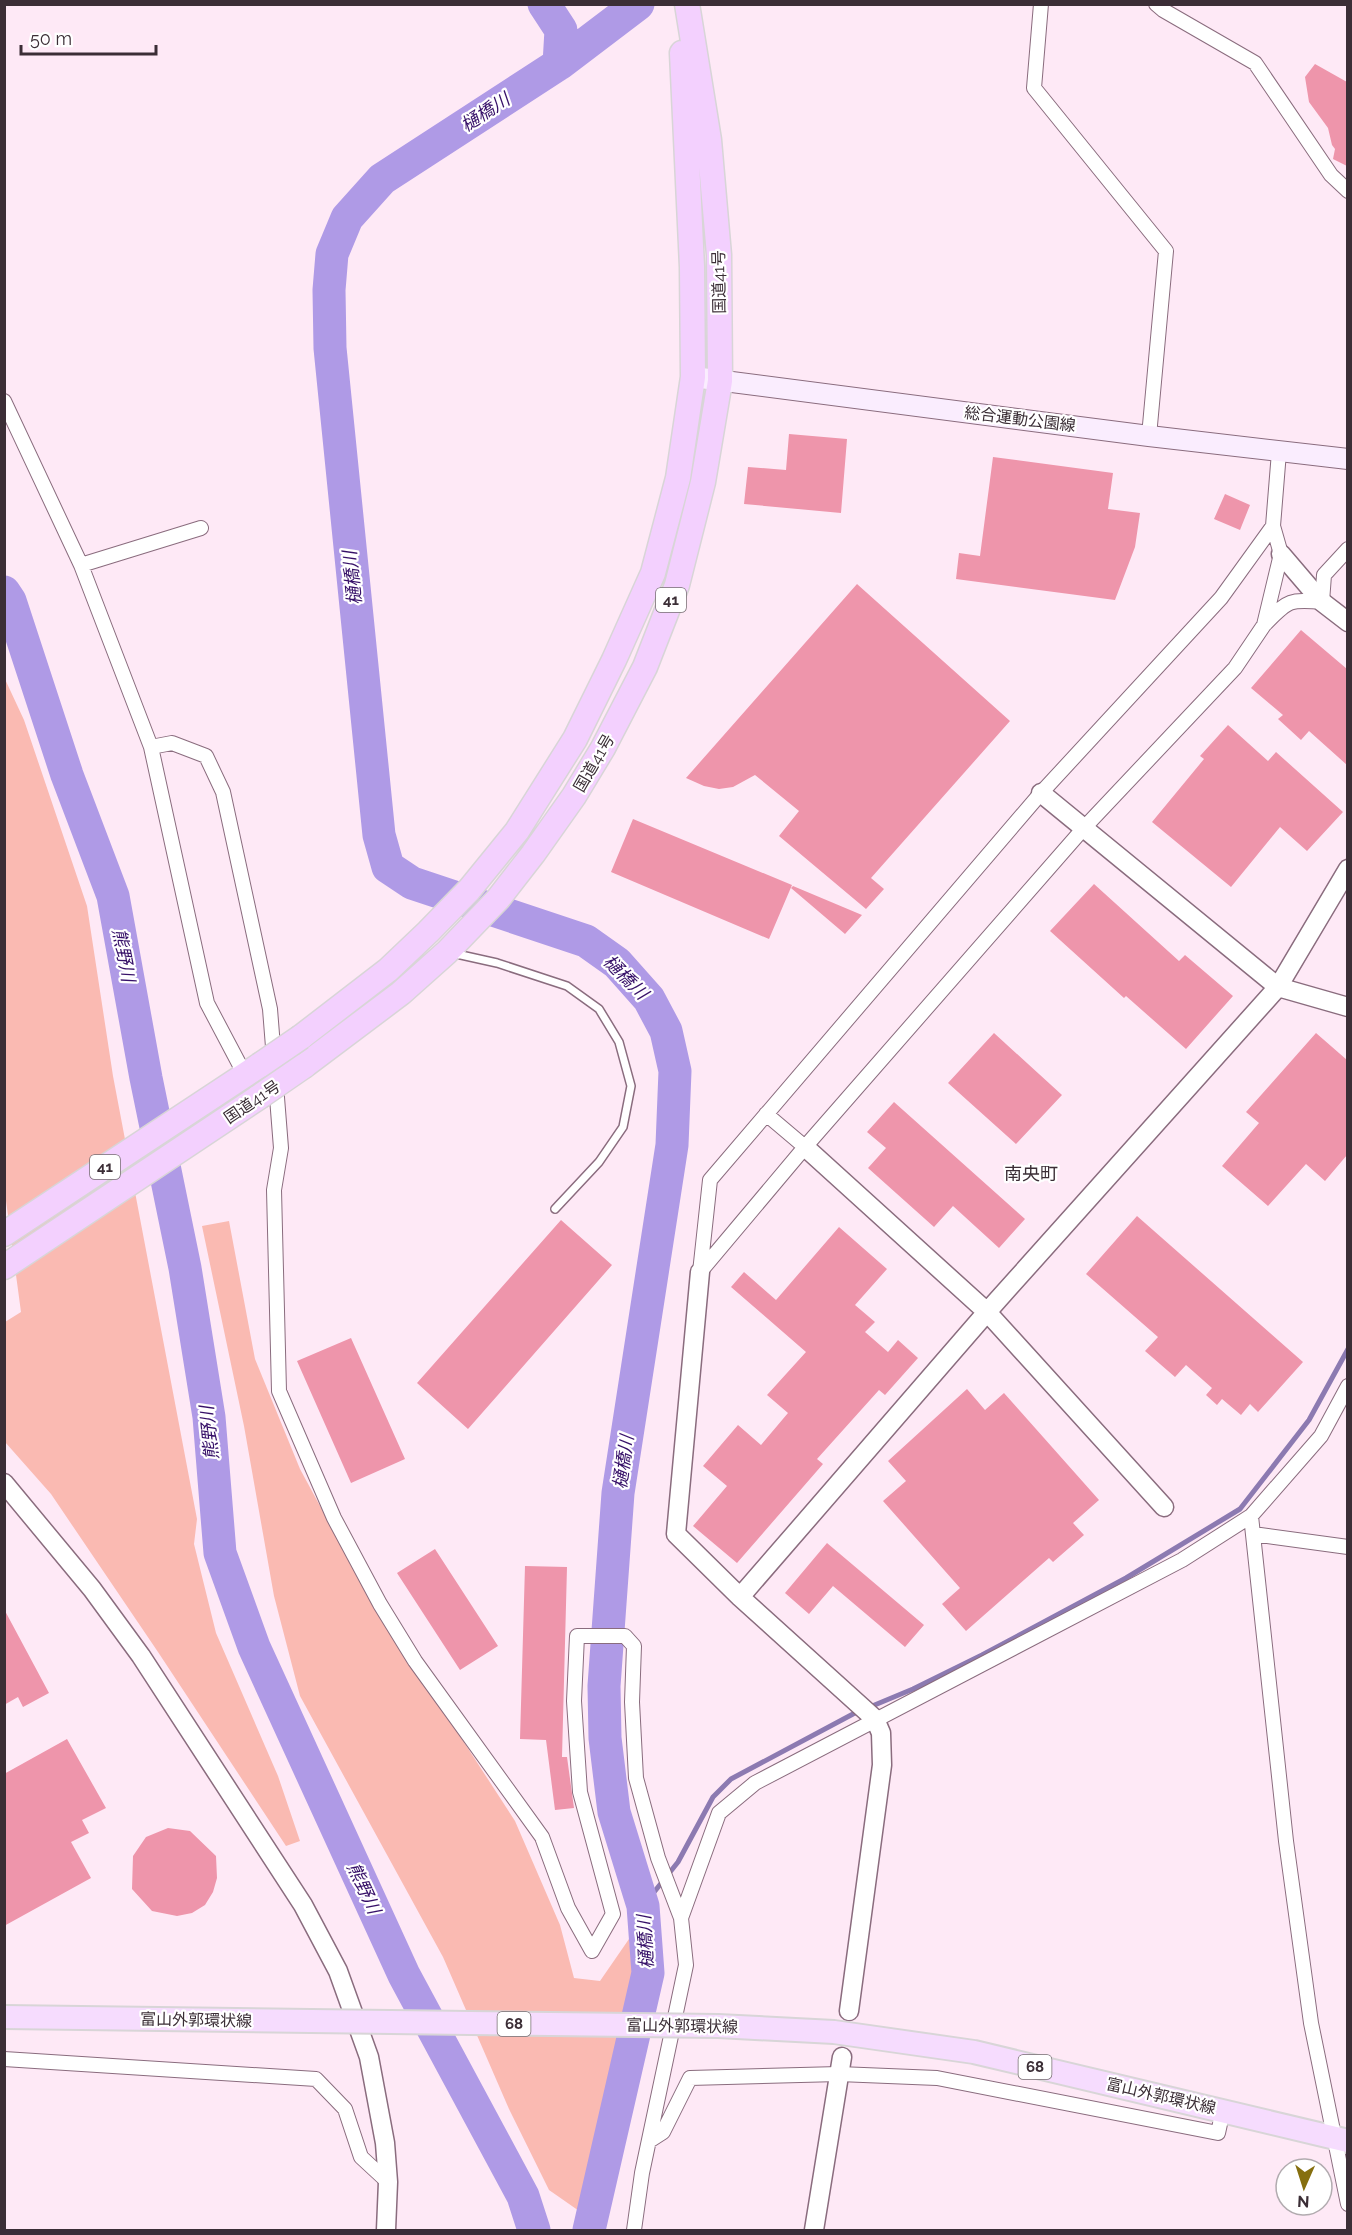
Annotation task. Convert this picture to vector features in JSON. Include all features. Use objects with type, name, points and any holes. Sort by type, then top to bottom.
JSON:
[{"type":"highway","name":"国道41号","points":[[4,1234],[301,1037],[388,970],[469,890],[517,831],[575,739],[653,573],[678,478],[693,377],[692,267],[680,4]]},
{"type":"highway","name":"国道41号","points":[[7,1266],[304,1066],[401,993],[447,951],[498,899],[574,796],[603,748],[645,667],[677,585],[703,482],[720,381],[719,255],[711,163],[687,4]]},
{"type":"main road","name":"総合運動公園線","points":[[693,377],[1149,436],[1347,459]]},
{"type":"main road","name":"富山外郭環状線","points":[[4,2018],[718,2026],[834,2032],[974,2052],[1340,2139]]},
{"type":"street","points":[[1041,4],[1034,88],[1166,251],[1149,436]]},
{"type":"street","points":[[1156,4],[1162,10],[1255,63],[1331,175],[1347,191]]},
{"type":"street","points":[[4,401],[81,565],[150,747],[207,1003],[252,1070]]},
{"type":"street","points":[[1279,452],[1273,526],[1281,554],[1322,602],[1347,622]]},
{"type":"street","points":[[849,2012],[882,1765],[881,1733],[875,1719],[740,1597],[676,1534],[710,1180],[1041,793],[1221,598],[1273,526]]},
{"type":"street","points":[[81,565],[201,528]]},
{"type":"street","points":[[1322,602],[1324,575],[1347,549]]},
{"type":"street","points":[[1264,625],[1281,554]]},
{"type":"street","points":[[700,1272],[1083,829],[1235,668],[1264,625],[1286,603],[1301,600],[1322,602]]},
{"type":"street","points":[[150,747],[172,743],[206,756],[223,792],[270,1009],[281,1148],[274,1190],[279,1391],[334,1518],[380,1604],[415,1660],[542,1837],[568,1908],[592,1951],[613,1914],[580,1792],[574,1701],[577,1636],[625,1636],[634,1646],[632,1702],[636,1778],[658,1858],[681,1918],[686,1965],[649,2141],[634,2230]]},
{"type":"street","points":[[1041,793],[1278,987],[1347,1007]]},
{"type":"street","points":[[740,1597],[987,1312],[1278,987],[1347,869]]},
{"type":"street","points":[[766,1114],[806,1147],[987,1312],[1164,1507]]},
{"type":"street","points":[[681,1918],[719,1813],[755,1783],[1182,1560],[1251,1516],[1321,1436],[1347,1386]]},
{"type":"street","points":[[4,1483],[92,1589],[141,1656],[303,1905],[338,1971],[369,2057],[386,2143],[388,2182],[386,2230]]},
{"type":"street","points":[[1251,1516],[1286,1841],[1311,2023],[1340,2139],[1347,2204]]},
{"type":"street","points":[[1253,1534],[1347,1547]]},
{"type":"street","points":[[4,2059],[316,2079],[345,2109],[361,2157],[388,2182]]},
{"type":"street","points":[[649,2141],[663,2132],[690,2078],[841,2065],[937,2078],[1218,2133],[1222,2110]]},
{"type":"street","points":[[814,2230],[841,2065]]},
{"type":"lane","points":[[447,951],[497,963],[567,986],[599,1009],[619,1042],[631,1086],[623,1127],[599,1162],[555,1209]]},
{"type":"shaded area","points":[[4,677],[24,720],[87,906],[113,1076],[197,1519],[194,1544],[216,1633],[278,1776],[300,1841],[286,1846],[51,1494],[5,1442],[5,1322],[21,1312],[4,1186]]},
{"type":"shaded area","points":[[229,1221],[255,1359],[300,1469],[366,1591],[515,1821],[560,1925],[574,1978],[600,1981],[629,1939],[634,1976],[582,2213],[549,2190],[509,2109],[443,1957],[300,1696],[274,1596],[244,1426],[202,1226]]},
{"type":"building","points":[[1315,64],[1347,82],[1347,166],[1333,159],[1335,149],[1328,128],[1309,102],[1305,77]]},
{"type":"building","points":[[789,434],[847,439],[841,513],[744,504],[748,467],[786,470]]},
{"type":"building","points":[[993,457],[1113,473],[1108,509],[1140,513],[1135,547],[1115,600],[956,579],[959,553],[980,556]]},
{"type":"building","points":[[1225,494],[1250,505],[1240,530],[1214,519]]},
{"type":"building","points":[[857,584],[1010,721],[871,878],[884,889],[866,909],[779,836],[799,811],[755,775],[733,787],[719,789],[704,786],[686,778]]},
{"type":"building","points":[[1301,630],[1347,669],[1347,765],[1309,731],[1301,740],[1278,719],[1283,715],[1251,688]]},
{"type":"building","points":[[1228,725],[1268,761],[1276,752],[1343,812],[1307,851],[1280,827],[1231,887],[1152,822],[1204,759],[1200,756]]},
{"type":"building","points":[[633,819],[792,885],[769,939],[611,872]]},
{"type":"building","points":[[1094,884],[1179,961],[1185,955],[1233,996],[1186,1049],[1126,996],[1124,998],[1050,931]]},
{"type":"building","points":[[793,886],[862,915],[845,934],[791,888]]},
{"type":"building","points":[[994,1033],[1062,1095],[1016,1144],[948,1083]]},
{"type":"building","points":[[1316,1033],[1347,1060],[1347,1155],[1325,1181],[1306,1164],[1268,1206],[1222,1166],[1259,1123],[1246,1112]]},
{"type":"building","points":[[894,1102],[1025,1219],[999,1248],[953,1206],[934,1227],[868,1168],[886,1148],[867,1132]]},
{"type":"building","points":[[1137,1216],[1303,1362],[1258,1412],[1250,1404],[1241,1415],[1222,1399],[1217,1405],[1206,1395],[1212,1388],[1186,1365],[1175,1377],[1145,1351],[1158,1337],[1086,1274]]},
{"type":"building","points":[[561,1220],[612,1265],[468,1429],[417,1383]]},
{"type":"building","points":[[839,1227],[887,1269],[855,1305],[875,1322],[865,1332],[888,1352],[898,1340],[918,1358],[885,1395],[879,1390],[817,1459],[823,1464],[737,1563],[693,1526],[727,1486],[703,1466],[738,1425],[761,1445],[788,1413],[767,1395],[806,1352],[731,1287],[744,1272],[776,1300]]},
{"type":"building","points":[[351,1338],[405,1459],[351,1483],[297,1361]]},
{"type":"building","points":[[967,1389],[985,1410],[1004,1393],[1099,1500],[1073,1523],[1084,1535],[1053,1562],[1049,1558],[966,1631],[942,1604],[960,1588],[883,1501],[906,1481],[888,1461]]},
{"type":"building","points":[[827,1543],[924,1625],[905,1647],[833,1586],[809,1614],[785,1593]]},
{"type":"building","points":[[435,1549],[498,1646],[460,1670],[397,1573]]},
{"type":"building","points":[[525,1566],[567,1567],[562,1757],[567,1757],[574,1808],[555,1810],[546,1740],[520,1739]]},
{"type":"building","points":[[4,1609],[49,1693],[23,1707],[18,1697],[4,1705]]},
{"type":"building","points":[[67,1739],[106,1808],[82,1820],[89,1833],[71,1842],[91,1878],[4,1926],[4,1774]]},
{"type":"building","points":[[168,1828],[190,1831],[216,1856],[217,1878],[213,1892],[205,1905],[192,1913],[177,1916],[152,1911],[132,1889],[133,1856],[146,1837]]},
{"type":"waterway","points":[[544,4],[561,30],[559,64]]},
{"type":"waterway","name":"樋橋川","points":[[589,2230],[648,1973],[643,1906],[614,1812],[605,1738],[604,1686],[618,1493],[672,1145],[675,1071],[666,1031],[649,999],[617,963],[586,941],[412,883],[388,867],[379,835],[330,348],[329,290],[332,254],[347,218],[382,179],[559,64],[638,4]]},
{"type":"waterway","name":"熊野川","points":[[4,592],[10,601],[67,775],[113,896],[146,1078],[185,1268],[209,1417],[220,1553],[254,1647],[404,1975],[523,2196],[534,2230]]},
{"type":"waterway","points":[[643,1906],[678,1862],[713,1797],[731,1779],[853,1714],[913,1689],[982,1655],[1126,1578],[1240,1509],[1309,1420],[1348,1349]]},
{"type":"district","name":"南央町","points":[[1031,1173]]}]
